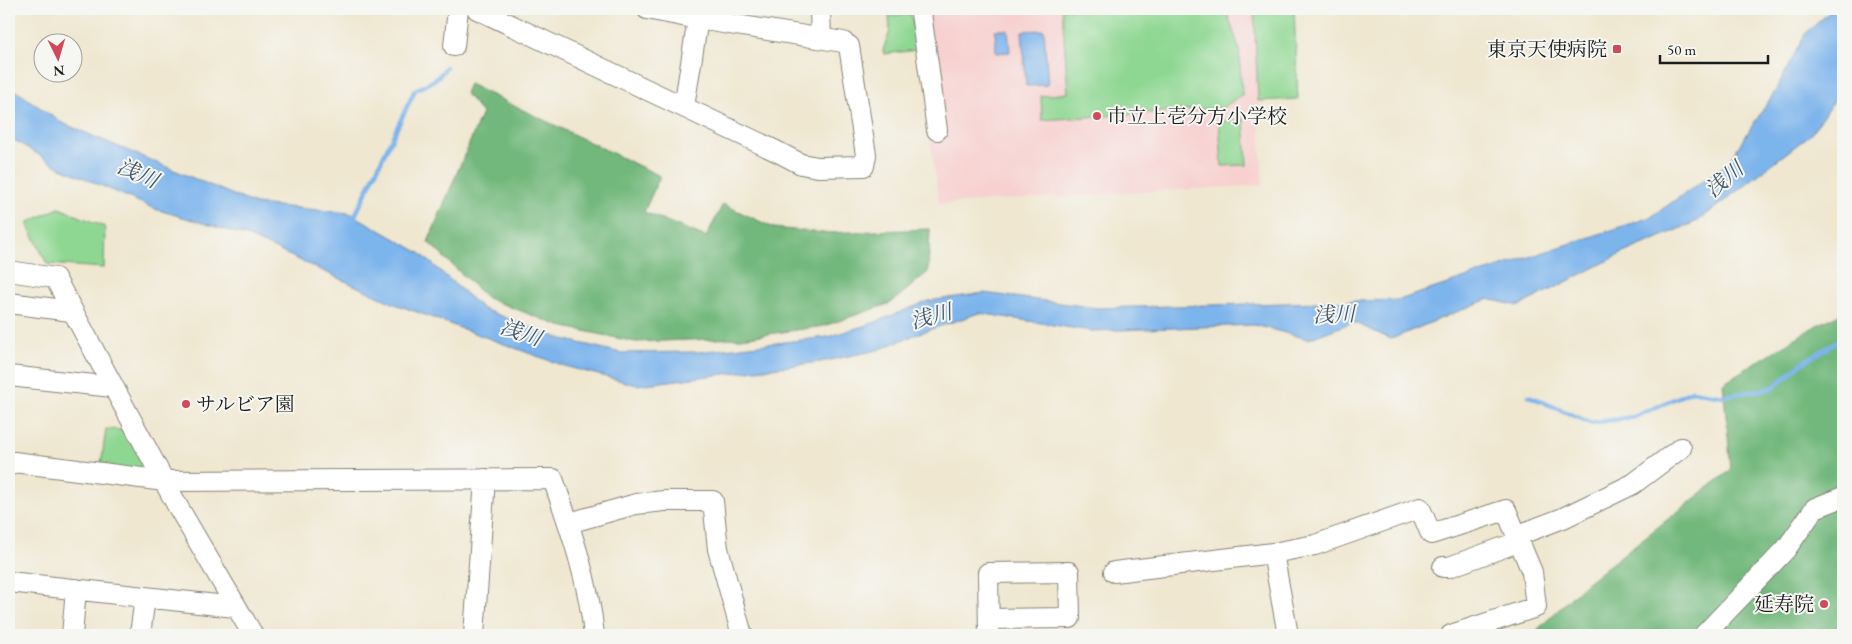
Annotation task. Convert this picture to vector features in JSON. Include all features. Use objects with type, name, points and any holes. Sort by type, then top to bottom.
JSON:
[{"type":"street","points":[[454,46],[458,9]]},
{"type":"street","points":[[477,9],[801,164],[818,168],[864,166],[866,155],[849,46],[843,42],[647,9]]},
{"type":"street","points":[[820,9],[821,38]]},
{"type":"street","points":[[924,9],[921,13],[937,130]]},
{"type":"street","points":[[684,107],[698,19]]},
{"type":"street","points":[[9,271],[54,278],[165,481],[253,635]]},
{"type":"street","points":[[9,303],[71,311]]},
{"type":"street","points":[[9,376],[113,387]]},
{"type":"street","points":[[1443,567],[1449,567],[1517,539],[1633,484],[1681,448]]},
{"type":"street","points":[[9,466],[14,462],[165,481],[552,479],[569,523],[592,605],[594,635]]},
{"type":"street","points":[[474,635],[484,479]]},
{"type":"street","points":[[1704,635],[1786,549],[1815,508],[1843,497]]},
{"type":"street","points":[[569,523],[636,504],[664,501],[713,501],[718,549],[742,635]]},
{"type":"street","points":[[1114,572],[1273,553],[1315,545],[1420,508],[1431,534],[1506,510],[1532,572],[1536,607],[1451,635]]},
{"type":"street","points":[[1273,553],[1288,635]]},
{"type":"street","points":[[1069,572],[1070,618],[989,627],[988,573],[1069,572]]},
{"type":"street","points":[[9,582],[236,607]]},
{"type":"street","points":[[72,635],[76,589]]},
{"type":"street","points":[[140,635],[144,597]]},
{"type":"shaded area","name":"市立上壱分方小学校","points":[[924,9],[1254,9],[1263,185],[939,204],[929,132]]},
{"type":"green space","points":[[1062,9],[1228,9],[1228,16],[1239,48],[1242,95],[1222,108],[1042,120],[1041,96],[1068,93]]},
{"type":"green space","points":[[1254,9],[1294,9],[1298,99],[1258,101]]},
{"type":"green space","points":[[911,14],[917,50],[884,54],[883,50],[890,31],[889,16]]},
{"type":"green space","points":[[469,84],[660,176],[644,212],[706,237],[723,204],[774,228],[824,233],[930,229],[928,272],[891,303],[824,326],[741,338],[636,342],[560,326],[487,298],[428,242],[482,113],[465,93]]},
{"type":"green space","points":[[1244,119],[1247,165],[1222,166],[1219,121]]},
{"type":"green space","points":[[59,208],[105,227],[104,268],[47,264],[27,223]]},
{"type":"green space","points":[[1843,312],[1843,635],[1532,635],[1585,584],[1731,470],[1723,383],[1812,328]]},
{"type":"green space","points":[[106,429],[137,431],[165,481],[101,464]]},
{"type":"water","name":"浅川","points":[[1833,9],[1843,9],[1843,91],[1832,103],[1811,134],[1698,221],[1623,253],[1519,306],[1488,299],[1391,339],[1353,322],[1308,339],[1255,325],[1091,331],[979,313],[917,334],[878,350],[820,362],[637,385],[564,366],[395,304],[247,236],[155,209],[59,167],[9,137],[9,86],[62,123],[255,204],[350,213],[420,253],[483,309],[559,338],[621,353],[698,352],[828,337],[873,323],[928,301],[984,293],[1098,308],[1399,300],[1651,217],[1727,164],[1776,90],[1805,34]]},
{"type":"water","points":[[995,30],[1008,30],[1010,52],[996,53]]},
{"type":"water","points":[[1044,30],[1048,85],[1026,86],[1022,31]]},
{"type":"waterway","points":[[352,222],[415,90],[428,84],[446,67]]},
{"type":"waterway","points":[[1529,396],[1591,423],[1634,417],[1692,391],[1723,396],[1773,388],[1802,363],[1843,338]]},
{"type":"place","name":"東京天使病院","points":[[1617,49]]},
{"type":"place","name":"市立上壱分方小学校","points":[[1097,116]]},
{"type":"place","name":"サルビア園","points":[[186,404]]},
{"type":"place","name":"延寿院","points":[[1824,604]]}]
